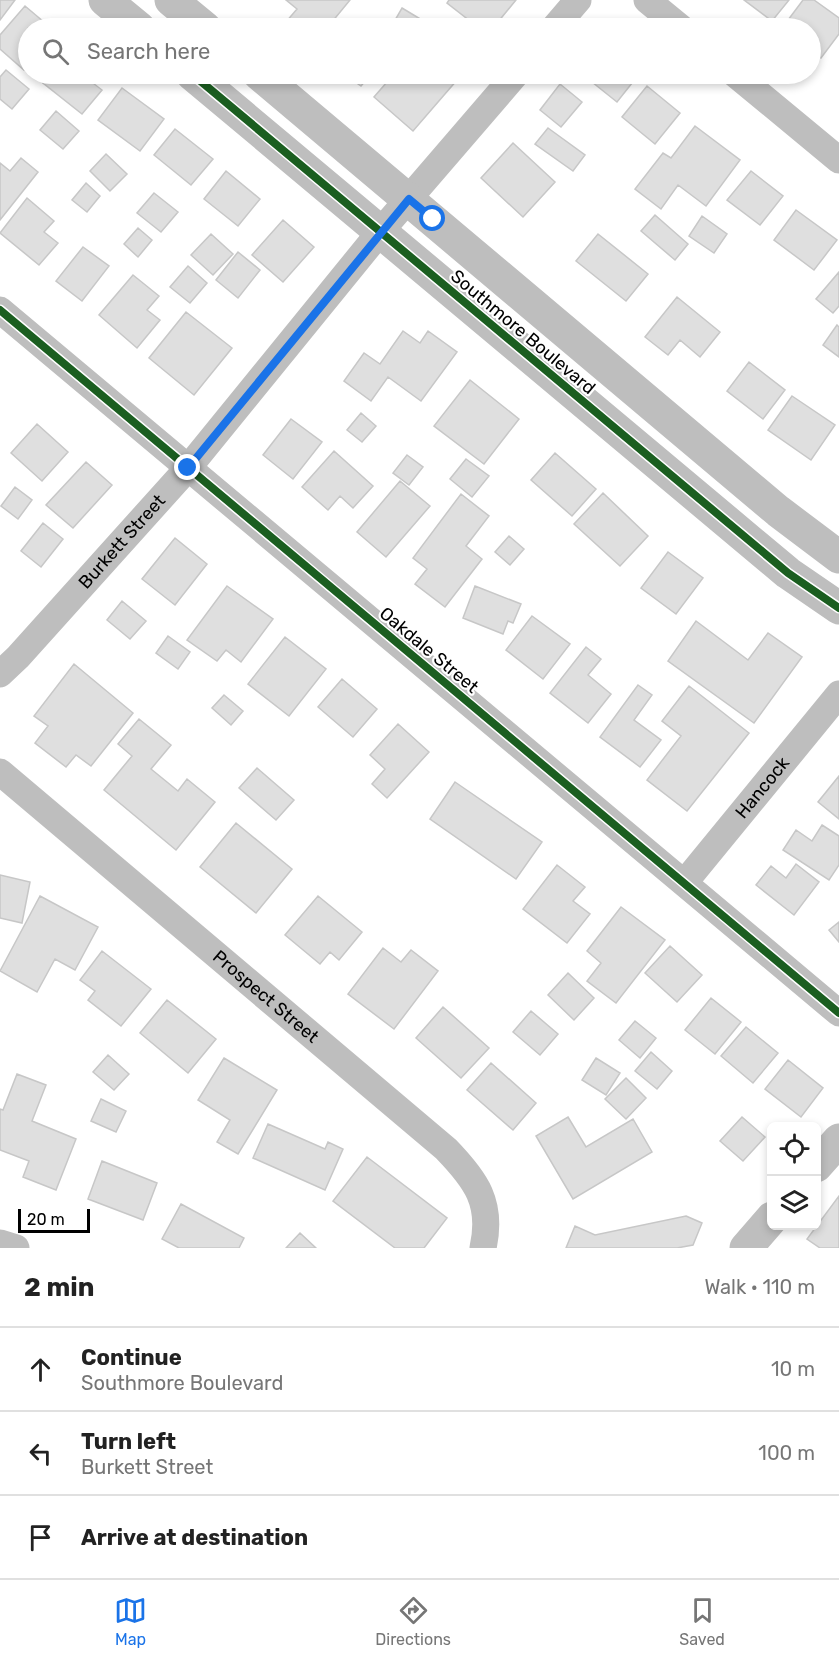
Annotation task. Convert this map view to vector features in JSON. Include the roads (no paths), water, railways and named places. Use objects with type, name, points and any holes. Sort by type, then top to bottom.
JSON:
[{"type":"street","points":[[105,0],[127,18]]},
{"type":"street","points":[[171,0],[193,18]]},
{"type":"street","points":[[563,18],[578,0]]},
{"type":"street","points":[[647,0],[669,18]]},
{"type":"street","name":"Southmore Boulevard","points":[[204,84],[788,573],[839,608]]},
{"type":"street","name":"Southmore Boulevard","points":[[271,84],[778,511],[839,557]]},
{"type":"street","name":"Burkett Street","points":[[0,674],[18,657],[188,468],[380,232],[507,84]]},
{"type":"street","points":[[747,84],[839,160]]},
{"type":"street","name":"Oakdale Street","points":[[0,310],[839,1013]]},
{"type":"street","name":"Hancock","points":[[685,882],[839,694]]},
{"type":"street","name":"Prospect Street","points":[[0,772],[446,1149],[465,1168],[478,1189],[487,1212],[483,1248]]},
{"type":"street","points":[[821,1160],[839,1140]]},
{"type":"street","points":[[746,1248],[767,1223]]},
{"type":"street","points":[[0,1243],[16,1248]]}]
